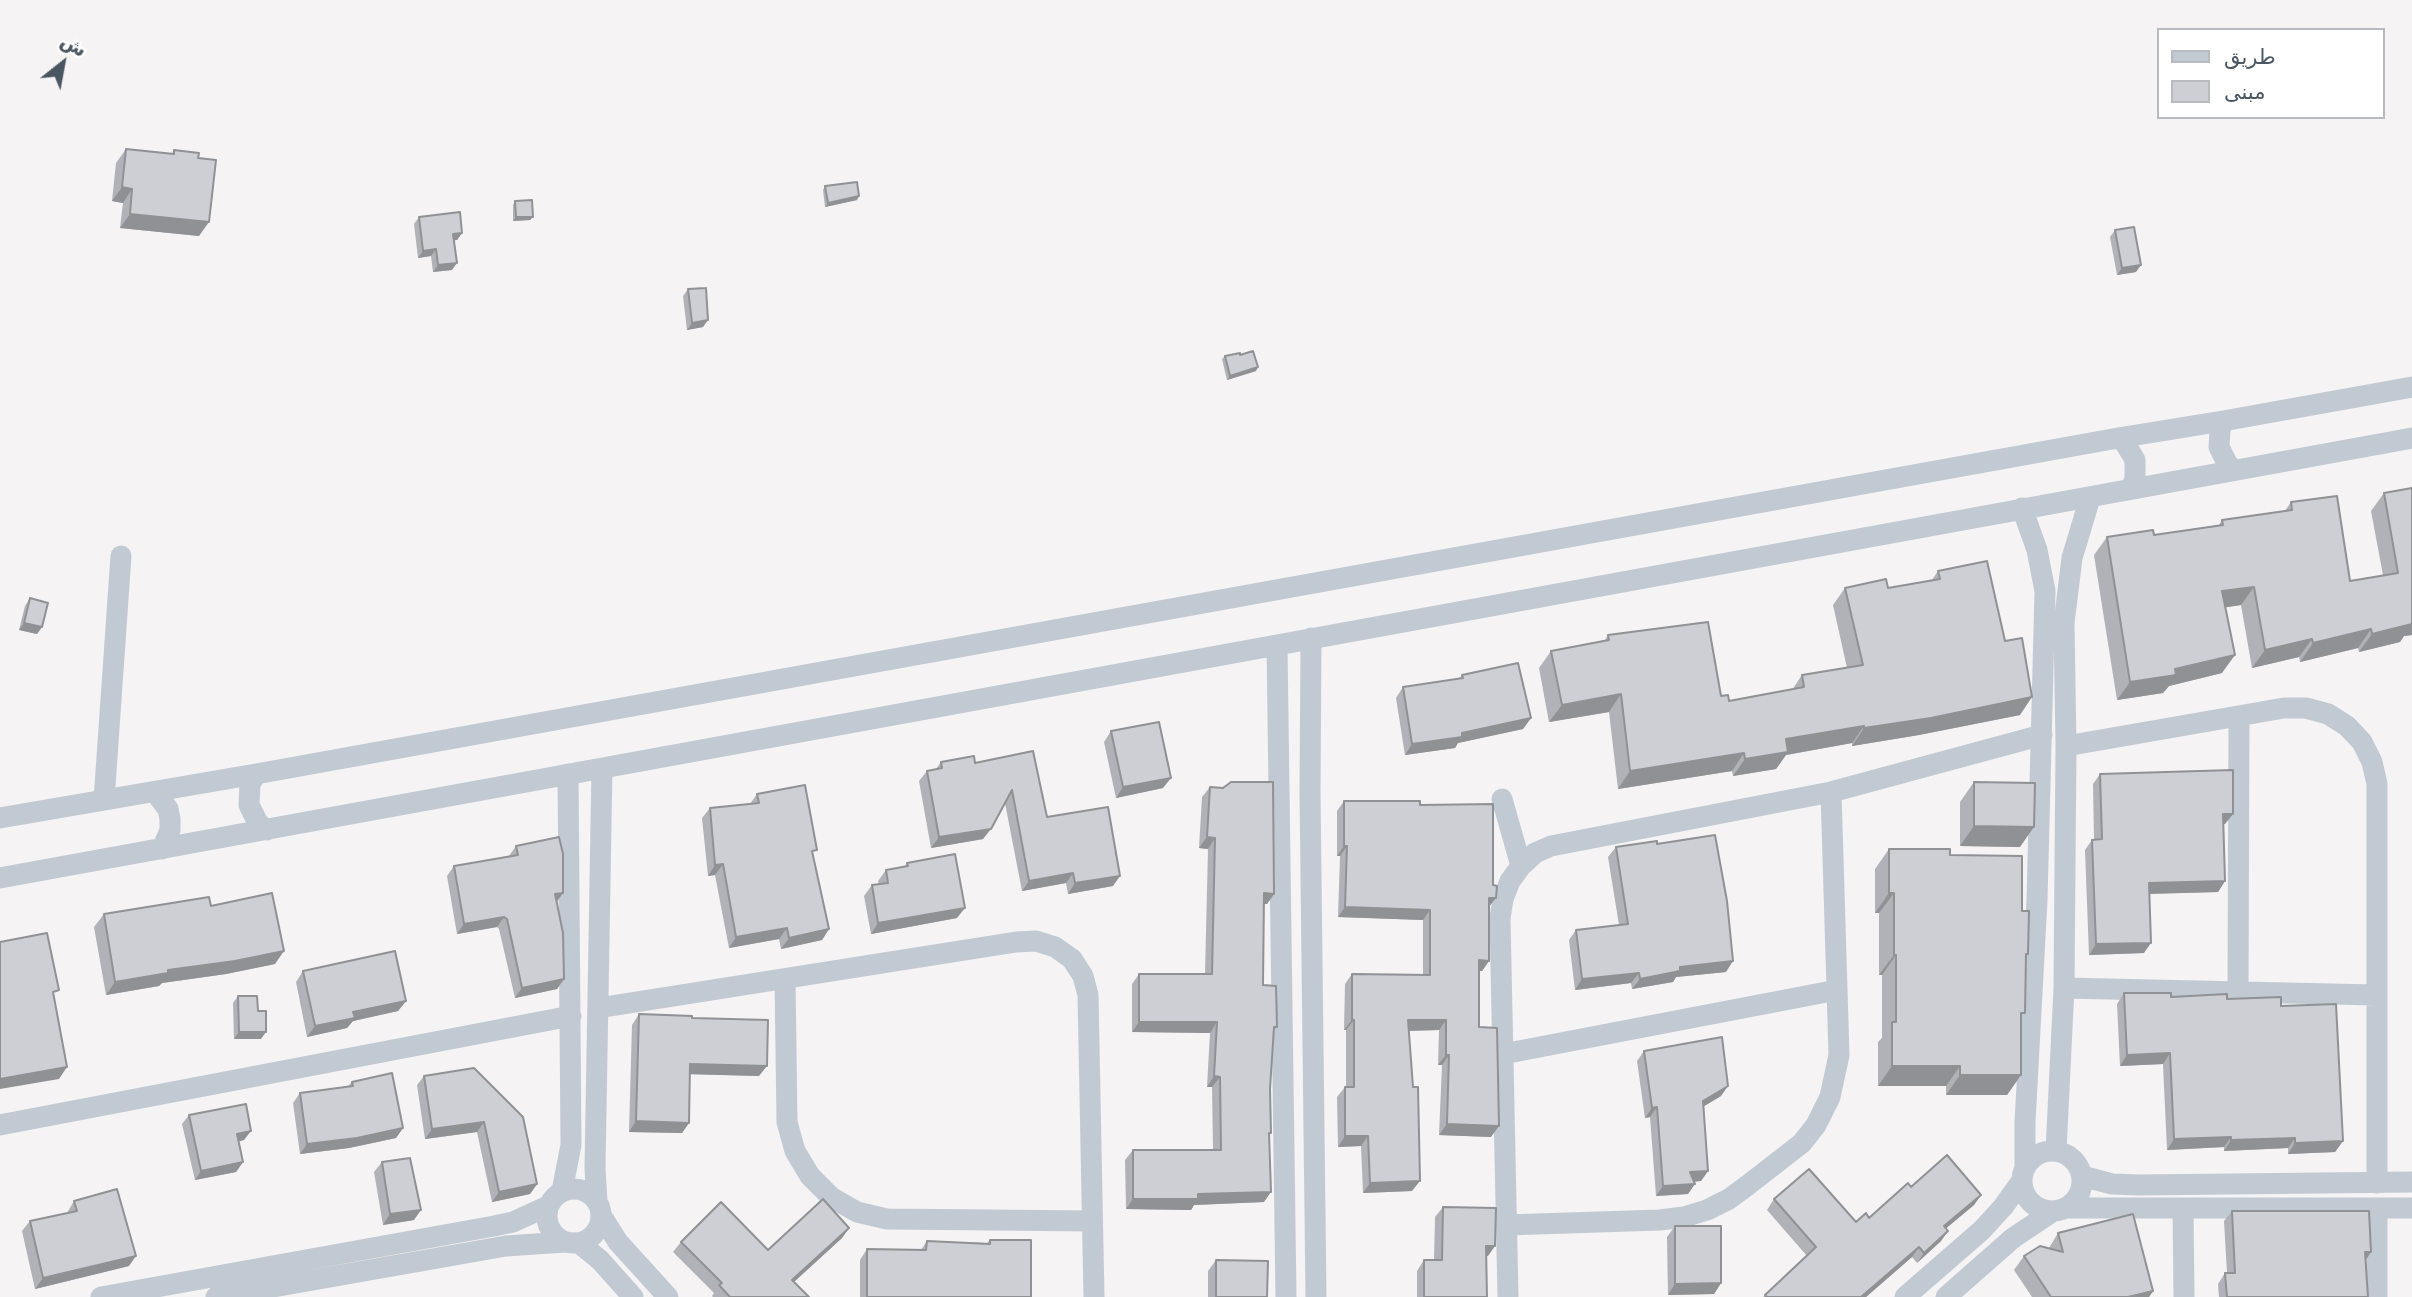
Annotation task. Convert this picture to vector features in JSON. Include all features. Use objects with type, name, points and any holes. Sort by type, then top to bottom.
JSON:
[{"type":"street","points":[[0,818],[2412,387]]},
{"type":"street","points":[[2224,421],[2220,430],[2220,447],[2227,464],[2234,470]]},
{"type":"street","points":[[2118,438],[2132,451],[2135,460],[2135,479],[2130,488]]},
{"type":"street","points":[[0,878],[2412,438]]},
{"type":"street","points":[[2056,1151],[2064,988],[2064,623],[2073,558],[2090,498]]},
{"type":"street","points":[[2022,508],[2037,550],[2045,591],[2037,900],[2023,1174],[2028,1200],[2034,1206],[2059,1210],[2412,1208]]},
{"type":"street","points":[[104,800],[121,555]]},
{"type":"street","points":[[1311,638],[1316,1297]]},
{"type":"street","points":[[1277,645],[1286,1297]]},
{"type":"street","points":[[2066,746],[2284,708],[2306,708],[2328,714],[2347,726],[2362,742],[2372,762],[2377,784],[2376,1183]]},
{"type":"street","points":[[2238,992],[2239,716]]},
{"type":"street","points":[[1507,1297],[1500,918],[1510,881],[1521,866],[1535,853],[1550,846],[1831,792],[2042,735]]},
{"type":"street","points":[[216,1297],[506,1246],[572,1242],[595,1233],[599,1208],[598,1008],[602,768]]},
{"type":"street","points":[[256,774],[250,784],[248,805],[258,823],[267,830]]},
{"type":"street","points":[[568,775],[571,1145],[547,1223],[551,1231],[600,1260],[634,1297]]},
{"type":"street","points":[[155,792],[167,809],[170,819],[170,830],[162,849]]},
{"type":"street","points":[[1506,1225],[1684,1217],[1718,1205],[1802,1143],[1822,1114],[1836,1077],[1839,1055],[1831,792]]},
{"type":"street","points":[[1502,799],[1521,866]]},
{"type":"street","points":[[2037,900],[2064,897]]},
{"type":"street","points":[[1282,935],[1312,935]]},
{"type":"street","points":[[598,1008],[1016,942],[1036,941],[1055,947],[1072,959],[1083,976],[1088,995],[1094,1297]]},
{"type":"street","points":[[785,979],[787,1122],[795,1151],[810,1177],[831,1197],[858,1212],[887,1219],[1092,1222]]},
{"type":"street","points":[[2064,988],[2376,995]]},
{"type":"street","points":[[1503,1054],[1837,990]]},
{"type":"street","points":[[0,1125],[571,1016]]},
{"type":"street","points":[[1284,1110],[1313,1108]]},
{"type":"street","points":[[1906,1297],[1982,1230],[2003,1207],[2038,1154],[2056,1151],[2076,1162],[2082,1176],[2080,1195],[2013,1238],[1946,1297]]},
{"type":"street","points":[[2082,1176],[2125,1185],[2412,1182]]},
{"type":"street","points":[[2245,1184],[2245,1209]]},
{"type":"street","points":[[101,1297],[513,1222],[578,1189],[592,1195],[618,1242],[668,1297]]},
{"type":"street","points":[[2376,1208],[2376,1297]]},
{"type":"street","points":[[2183,1209],[2184,1297]]},
{"type":"building","points":[[126,149],[174,154],[174,150],[199,153],[198,158],[216,160],[209,222],[130,214],[132,189],[122,187]]},
{"type":"building","points":[[857,182],[859,196],[828,203],[825,186]]},
{"type":"building","points":[[532,200],[533,217],[516,217],[515,201]]},
{"type":"building","points":[[460,212],[462,233],[453,234],[457,263],[438,265],[436,249],[423,251],[419,217]]},
{"type":"building","points":[[2134,227],[2141,265],[2122,268],[2115,230]]},
{"type":"building","points":[[706,288],[708,320],[692,323],[688,289]]},
{"type":"building","points":[[1253,351],[1258,367],[1230,376],[1225,356]]},
{"type":"building","points":[[2412,488],[2412,624],[2372,634],[2371,629],[2313,643],[2312,639],[2265,650],[2254,587],[2222,591],[2235,655],[2175,669],[2176,675],[2130,682],[2107,537],[2153,530],[2154,535],[2223,525],[2222,520],[2292,510],[2291,502],[2337,496],[2350,581],[2398,573],[2384,493]]},
{"type":"building","points":[[1987,561],[2005,641],[2022,638],[2032,697],[1931,718],[1786,739],[1788,752],[1745,759],[1744,753],[1630,771],[1621,694],[1562,705],[1551,651],[1609,640],[1608,635],[1708,622],[1721,696],[1728,695],[1729,701],[1804,687],[1802,675],[1863,665],[1845,588],[1886,579],[1888,588],[1940,579],[1938,571]]},
{"type":"building","points":[[30,598],[48,603],[42,627],[24,623]]},
{"type":"building","points":[[1518,663],[1531,718],[1462,733],[1462,737],[1412,744],[1403,687],[1463,678],[1462,675]]},
{"type":"building","points":[[1159,722],[1171,778],[1123,787],[1111,731]]},
{"type":"building","points":[[1033,751],[1047,817],[1108,807],[1120,876],[1075,883],[1073,873],[1029,881],[1012,790],[991,829],[939,837],[927,771],[942,768],[941,762],[974,756],[975,763]]},
{"type":"building","points":[[2233,770],[2233,814],[2223,814],[2225,881],[2149,883],[2151,943],[2096,944],[2092,840],[2102,839],[2100,774]]},
{"type":"building","points":[[1231,782],[1273,782],[1274,894],[1264,893],[1263,985],[1276,986],[1277,1027],[1274,1027],[1270,1089],[1271,1192],[1198,1194],[1198,1199],[1133,1199],[1133,1150],[1221,1150],[1220,1077],[1214,1076],[1217,1022],[1139,1022],[1139,974],[1212,974],[1215,838],[1207,837],[1210,787],[1223,788]]},
{"type":"building","points":[[1974,782],[2035,783],[2034,827],[1974,826]]},
{"type":"building","points":[[805,785],[817,850],[812,851],[829,929],[789,938],[787,928],[736,937],[723,864],[715,865],[710,808],[759,803],[757,794]]},
{"type":"building","points":[[1344,801],[1420,801],[1420,805],[1493,804],[1493,885],[1497,886],[1496,898],[1489,898],[1489,961],[1479,960],[1479,1027],[1497,1028],[1499,1126],[1447,1124],[1449,1055],[1446,1055],[1446,1020],[1408,1020],[1413,1087],[1418,1087],[1420,1181],[1370,1183],[1368,1136],[1345,1136],[1345,1087],[1354,1087],[1352,974],[1430,975],[1430,910],[1345,907],[1347,846],[1344,846]]},
{"type":"building","points":[[1715,835],[1727,901],[1733,961],[1680,967],[1680,971],[1640,979],[1639,973],[1582,979],[1576,930],[1628,924],[1616,847]]},
{"type":"building","points":[[559,837],[563,854],[563,893],[555,894],[563,933],[564,979],[522,988],[507,919],[504,917],[464,924],[454,866],[518,855],[516,846]]},
{"type":"building","points":[[1889,849],[1950,849],[1950,855],[2022,856],[2022,911],[2029,911],[2025,1013],[2021,1013],[2021,1075],[1960,1075],[1960,1066],[1892,1066],[1892,1022],[1896,1022],[1896,955],[1894,893],[1889,893]]},
{"type":"building","points":[[955,854],[965,908],[878,923],[872,885],[888,883],[886,870]]},
{"type":"building","points":[[272,893],[284,951],[168,970],[168,973],[115,982],[104,914],[209,897],[211,906]]},
{"type":"building","points":[[47,933],[59,990],[53,992],[67,1067],[0,1079],[0,942]]},
{"type":"building","points":[[395,951],[406,1001],[353,1012],[355,1018],[315,1026],[303,971]]},
{"type":"building","points":[[2124,993],[2171,993],[2171,997],[2227,994],[2227,999],[2281,997],[2281,1006],[2336,1004],[2343,1141],[2295,1143],[2295,1138],[2231,1140],[2231,1137],[2174,1139],[2170,1053],[2127,1055]]},
{"type":"building","points":[[238,996],[257,996],[258,1011],[266,1011],[266,1032],[239,1032]]},
{"type":"building","points":[[639,1014],[768,1020],[767,1066],[690,1064],[689,1123],[636,1121]]},
{"type":"building","points":[[1722,1037],[1728,1086],[1703,1101],[1708,1171],[1690,1172],[1695,1184],[1663,1186],[1657,1107],[1652,1108],[1644,1051]]},
{"type":"building","points":[[474,1068],[523,1117],[537,1184],[499,1192],[484,1122],[432,1129],[424,1076]]},
{"type":"building","points":[[392,1073],[403,1128],[357,1138],[307,1144],[300,1093],[353,1086],[352,1082]]},
{"type":"building","points":[[246,1104],[251,1131],[237,1134],[243,1162],[201,1171],[189,1115]]},
{"type":"building","points":[[1947,1155],[1981,1195],[1944,1226],[1948,1231],[1924,1253],[1919,1247],[1861,1297],[1765,1295],[1816,1247],[1774,1199],[1809,1169],[1856,1222],[1866,1213],[1869,1218],[1908,1183],[1911,1187]]},
{"type":"building","points":[[410,1158],[421,1210],[390,1214],[382,1162]]},
{"type":"building","points":[[117,1189],[136,1256],[43,1278],[30,1221],[77,1211],[74,1201]]},
{"type":"building","points":[[823,1199],[849,1228],[792,1280],[809,1297],[730,1297],[719,1285],[722,1283],[681,1242],[721,1202],[768,1250]]},
{"type":"building","points":[[1443,1207],[1496,1208],[1495,1246],[1486,1246],[1487,1297],[1424,1297],[1424,1260],[1442,1260]]},
{"type":"building","points":[[2232,1211],[2369,1211],[2371,1252],[2365,1252],[2368,1297],[2227,1297],[2225,1273],[2235,1273]]},
{"type":"building","points":[[2133,1214],[2153,1291],[2128,1297],[2051,1297],[2024,1256],[2040,1246],[2063,1252],[2058,1233]]},
{"type":"building","points":[[1675,1226],[1721,1226],[1721,1283],[1675,1284]]},
{"type":"building","points":[[990,1240],[1031,1240],[1031,1297],[867,1297],[867,1249],[926,1250],[927,1241],[990,1244]]},
{"type":"building","points":[[1216,1260],[1268,1261],[1267,1297],[1216,1297]]}]
